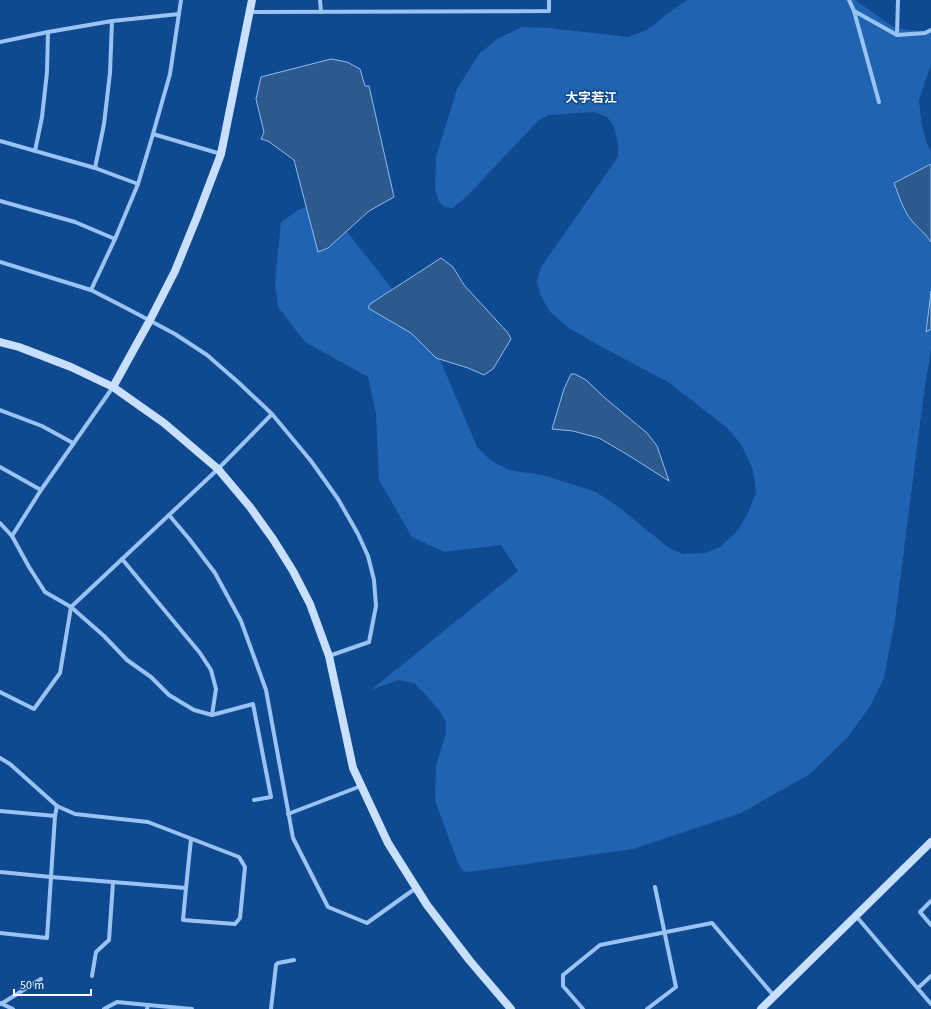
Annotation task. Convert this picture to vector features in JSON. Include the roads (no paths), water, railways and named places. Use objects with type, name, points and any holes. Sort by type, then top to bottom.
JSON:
[{"type":"street","points":[[91,290],[115,239],[138,184],[170,74],[181,0]]},
{"type":"street","points":[[12,536],[41,490],[113,387],[175,271],[221,154],[251,12],[252,0]]},
{"type":"street","points":[[320,0],[321,12]]},
{"type":"street","points":[[251,12],[549,11],[549,0]]},
{"type":"street","points":[[849,0],[854,11],[879,102]]},
{"type":"street","points":[[897,35],[898,0]]},
{"type":"street","points":[[854,11],[897,35],[926,33],[931,30]]},
{"type":"street","points":[[0,42],[112,21],[179,14]]},
{"type":"street","points":[[95,168],[105,117],[110,73],[112,21]]},
{"type":"street","points":[[35,151],[44,102],[47,72],[48,32]]},
{"type":"street","points":[[153,134],[221,154]]},
{"type":"street","points":[[0,141],[95,168],[138,184]]},
{"type":"street","points":[[0,201],[75,222],[115,239]]},
{"type":"street","points":[[0,262],[91,290],[150,320],[207,354],[272,414],[311,461],[338,499],[358,534],[368,556],[374,580],[376,606],[369,642],[329,656]]},
{"type":"street","points":[[0,342],[19,347],[71,366],[113,387],[164,423],[218,469],[250,507],[273,539],[293,571],[310,604],[329,656],[353,768],[388,844],[426,905],[510,1009]]},
{"type":"street","points":[[0,410],[42,426],[74,443]]},
{"type":"street","points":[[0,692],[34,709],[60,673],[71,607],[218,469],[272,414]]},
{"type":"street","points":[[0,467],[41,490]]},
{"type":"street","points":[[169,515],[216,573],[241,621],[266,690],[293,838],[328,907],[367,923],[416,888]]},
{"type":"street","points":[[0,523],[12,536],[45,592],[71,607],[104,636],[127,660],[151,677],[169,695],[194,710],[212,715],[254,704],[271,797],[254,800]]},
{"type":"street","points":[[122,559],[200,653],[211,670],[216,690],[212,715]]},
{"type":"street","points":[[0,758],[10,764],[57,806],[75,814],[148,822],[239,857],[246,867],[240,918],[235,924],[183,920],[191,839]]},
{"type":"street","points":[[288,814],[361,786]]},
{"type":"street","points":[[0,933],[47,938],[55,816],[57,806]]},
{"type":"street","points":[[0,811],[55,816]]},
{"type":"street","points":[[761,1009],[931,842]]},
{"type":"street","points":[[0,872],[186,888]]},
{"type":"street","points":[[92,976],[96,952],[110,940],[113,882]]},
{"type":"street","points":[[647,1009],[676,987],[655,887]]},
{"type":"street","points":[[931,901],[920,912],[931,925]]},
{"type":"street","points":[[855,916],[931,1004]]},
{"type":"street","points":[[583,1009],[564,986],[563,975],[600,945],[712,923],[774,996]]},
{"type":"street","points":[[271,1009],[276,965],[278,963],[294,960]]},
{"type":"street","points":[[918,988],[931,976]]},
{"type":"street","points":[[0,1004],[41,979]]},
{"type":"street","points":[[104,1009],[117,1002],[148,1007],[192,1009]]},
{"type":"street","points":[[0,1004],[13,1009]]},
{"type":"district","name":"大字若江","points":[[591,97]]}]
